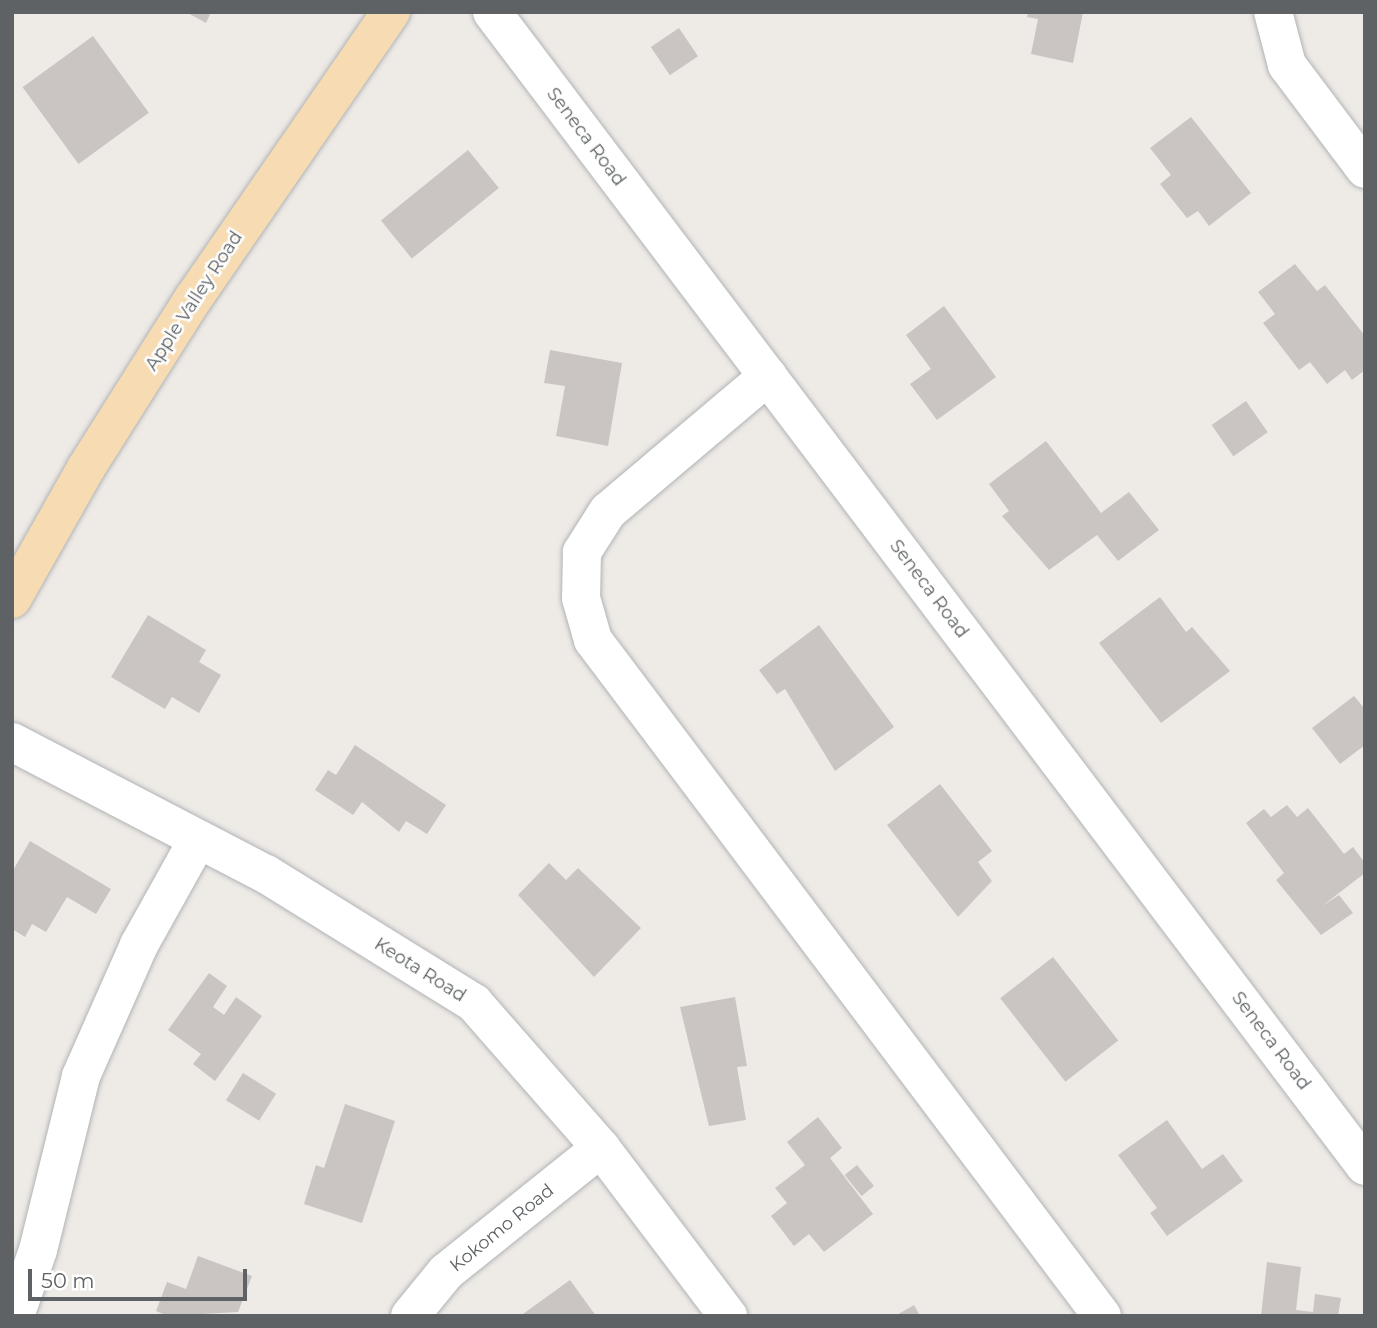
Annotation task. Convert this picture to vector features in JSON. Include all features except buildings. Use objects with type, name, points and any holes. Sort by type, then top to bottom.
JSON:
[{"type":"main road","name":"Apple Valley Road","points":[[12,599],[86,468],[193,299],[391,12]]},
{"type":"street","name":"Seneca Road","points":[[492,12],[1365,1166]]},
{"type":"street","points":[[1273,12],[1287,65],[1365,169]]},
{"type":"street","points":[[768,376],[608,511],[583,552],[580,598],[593,640],[1102,1316]]},
{"type":"street","name":"Keota Road","points":[[12,742],[266,874],[474,1003],[601,1148],[728,1316]]},
{"type":"street","points":[[15,1316],[38,1250],[81,1076],[139,945],[198,839]]},
{"type":"street","name":"Kokomo Road","points":[[410,1316],[446,1272],[601,1148]]}]
